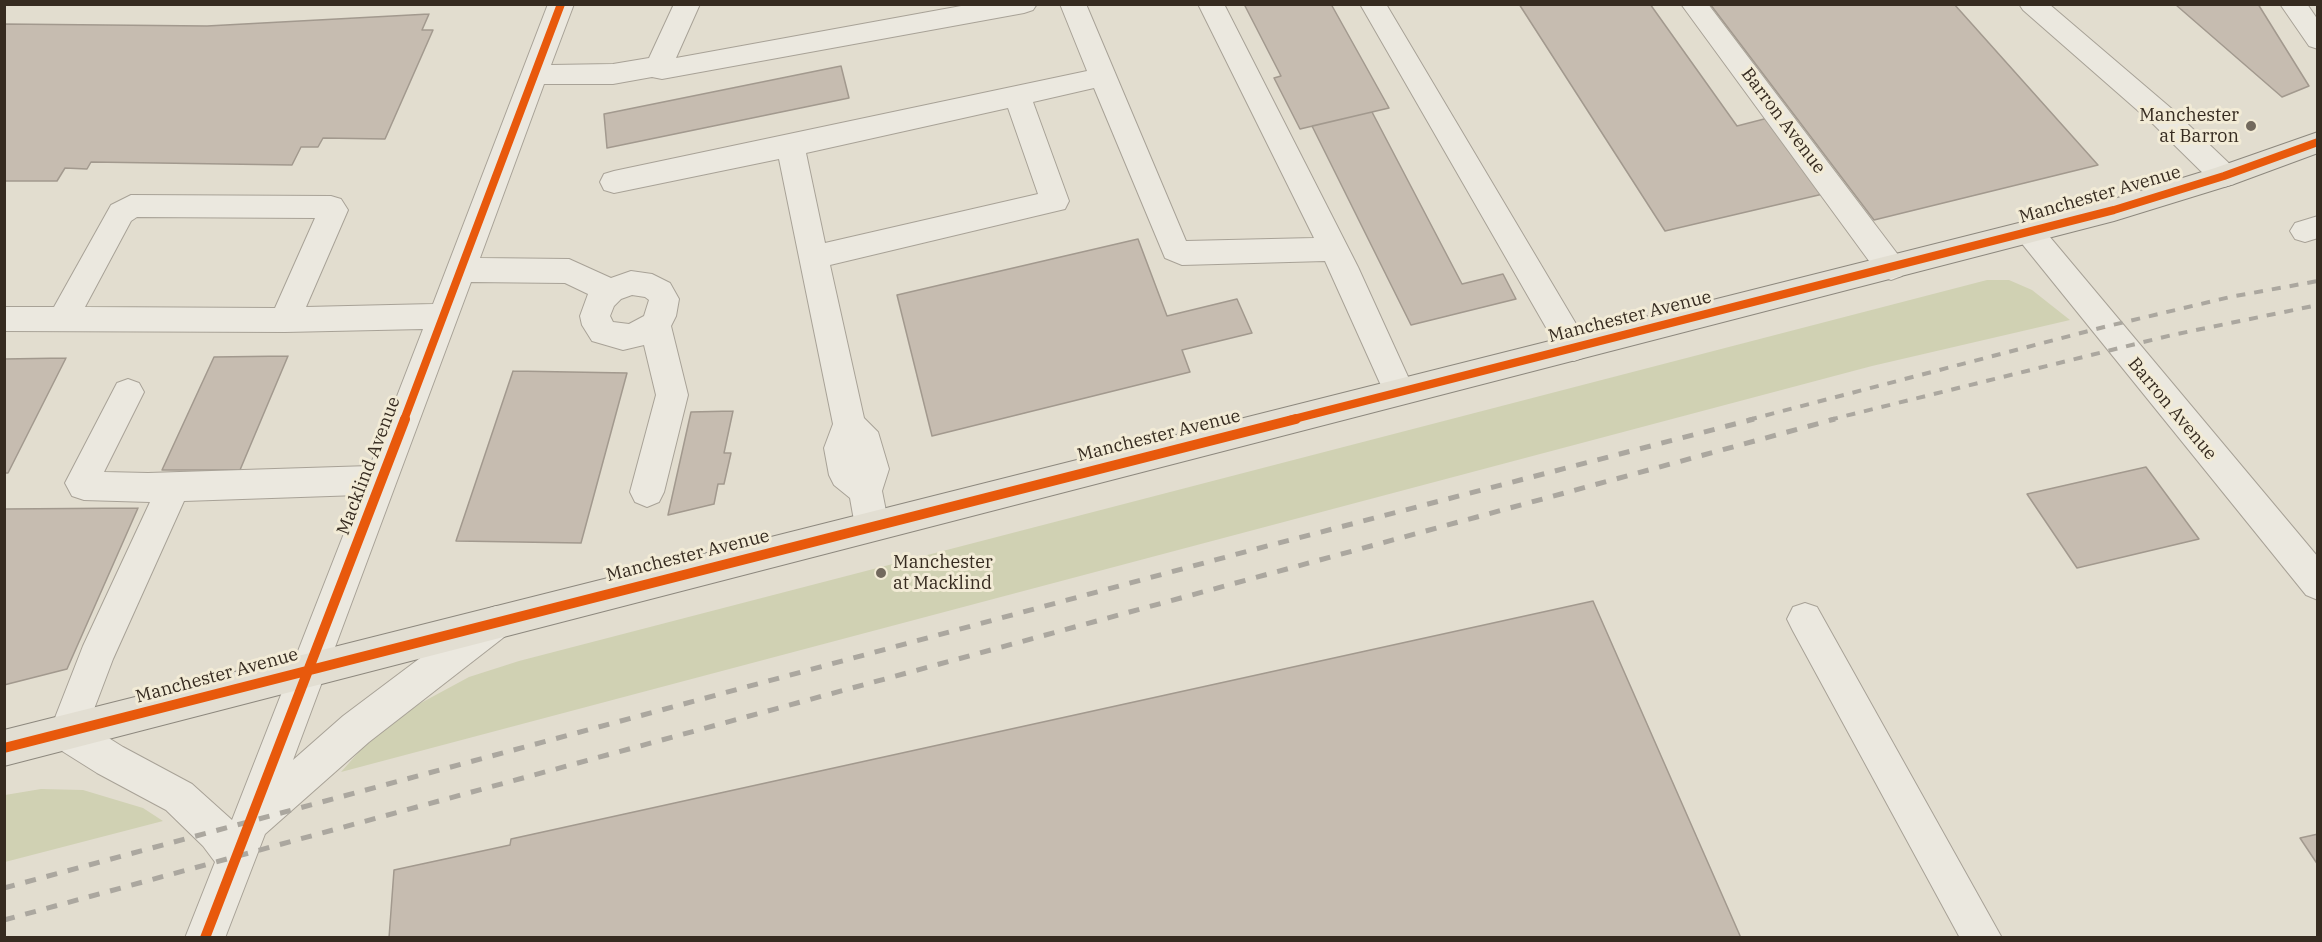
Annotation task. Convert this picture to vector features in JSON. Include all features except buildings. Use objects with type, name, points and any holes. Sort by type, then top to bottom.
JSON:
[{"type":"main road","name":"Manchester Avenue","points":[[4,748],[2114,210],[2224,176],[2318,141]]},
{"type":"street","name":"Macklind Avenue","points":[[205,938],[310,669],[561,4]]},
{"type":"street","points":[[659,66],[687,4]]},
{"type":"street","points":[[659,66],[662,70],[1024,4]]},
{"type":"street","points":[[1073,4],[1175,250],[1182,253],[1335,249]]},
{"type":"street","points":[[1211,4],[1335,249],[1399,392]]},
{"type":"street","points":[[1373,4],[1574,348]]},
{"type":"street","name":"Barron Avenue","points":[[1694,4],[1891,268]]},
{"type":"street","points":[[2032,4],[2162,116],[2224,176]]},
{"type":"street","points":[[2293,4],[2318,40]]},
{"type":"street","points":[[535,75],[613,74],[659,66]]},
{"type":"street","points":[[614,182],[1103,77]]},
{"type":"street","points":[[813,257],[1055,201],[1018,97]]},
{"type":"street","points":[[790,146],[849,424],[866,442],[873,469],[865,491],[872,526]]},
{"type":"street","points":[[63,319],[122,213],[131,206],[331,207],[333,210],[285,320]]},
{"type":"street","name":"Barron Avenue","points":[[2029,232],[2318,584]]},
{"type":"street","points":[[461,270],[569,271],[610,291]]},
{"type":"street","points":[[631,283],[652,286],[659,291],[664,307],[655,325],[634,336],[612,336],[603,332],[597,325],[596,308],[610,291],[631,283]]},
{"type":"street","points":[[4,319],[285,320],[443,316]]},
{"type":"street","points":[[647,492],[672,395],[655,325]]},
{"type":"street","points":[[128,392],[82,483],[84,486],[174,487],[381,480]]},
{"type":"street","points":[[174,487],[96,658],[67,733],[110,760],[179,797],[217,832],[242,840],[356,729],[496,622]]},
{"type":"street","points":[[1805,619],[1982,938]]},
{"type":"green space","points":[[1987,280],[2009,280],[2032,290],[2070,320],[1872,366],[341,772],[372,737],[419,704],[469,677],[519,661]]},
{"type":"green space","points":[[41,789],[83,790],[143,808],[163,821],[5,862],[5,795]]},
{"type":"railway","points":[[1748,420],[2104,327],[2230,297],[2318,281]]},
{"type":"railway","points":[[1829,420],[2172,335],[2318,305]]},
{"type":"railway","points":[[4,888],[1252,550],[1754,419]]},
{"type":"railway","points":[[4,920],[1835,419]]},
{"type":"cycle path","points":[[205,938],[310,669],[561,4]]},
{"type":"cycle path","points":[[4,748],[2114,210],[2224,176],[2318,142]]},
{"type":"place","name":"Manchester at Barron","points":[[2251,126]]},
{"type":"place","name":"Manchester at Macklind","points":[[881,573]]}]
